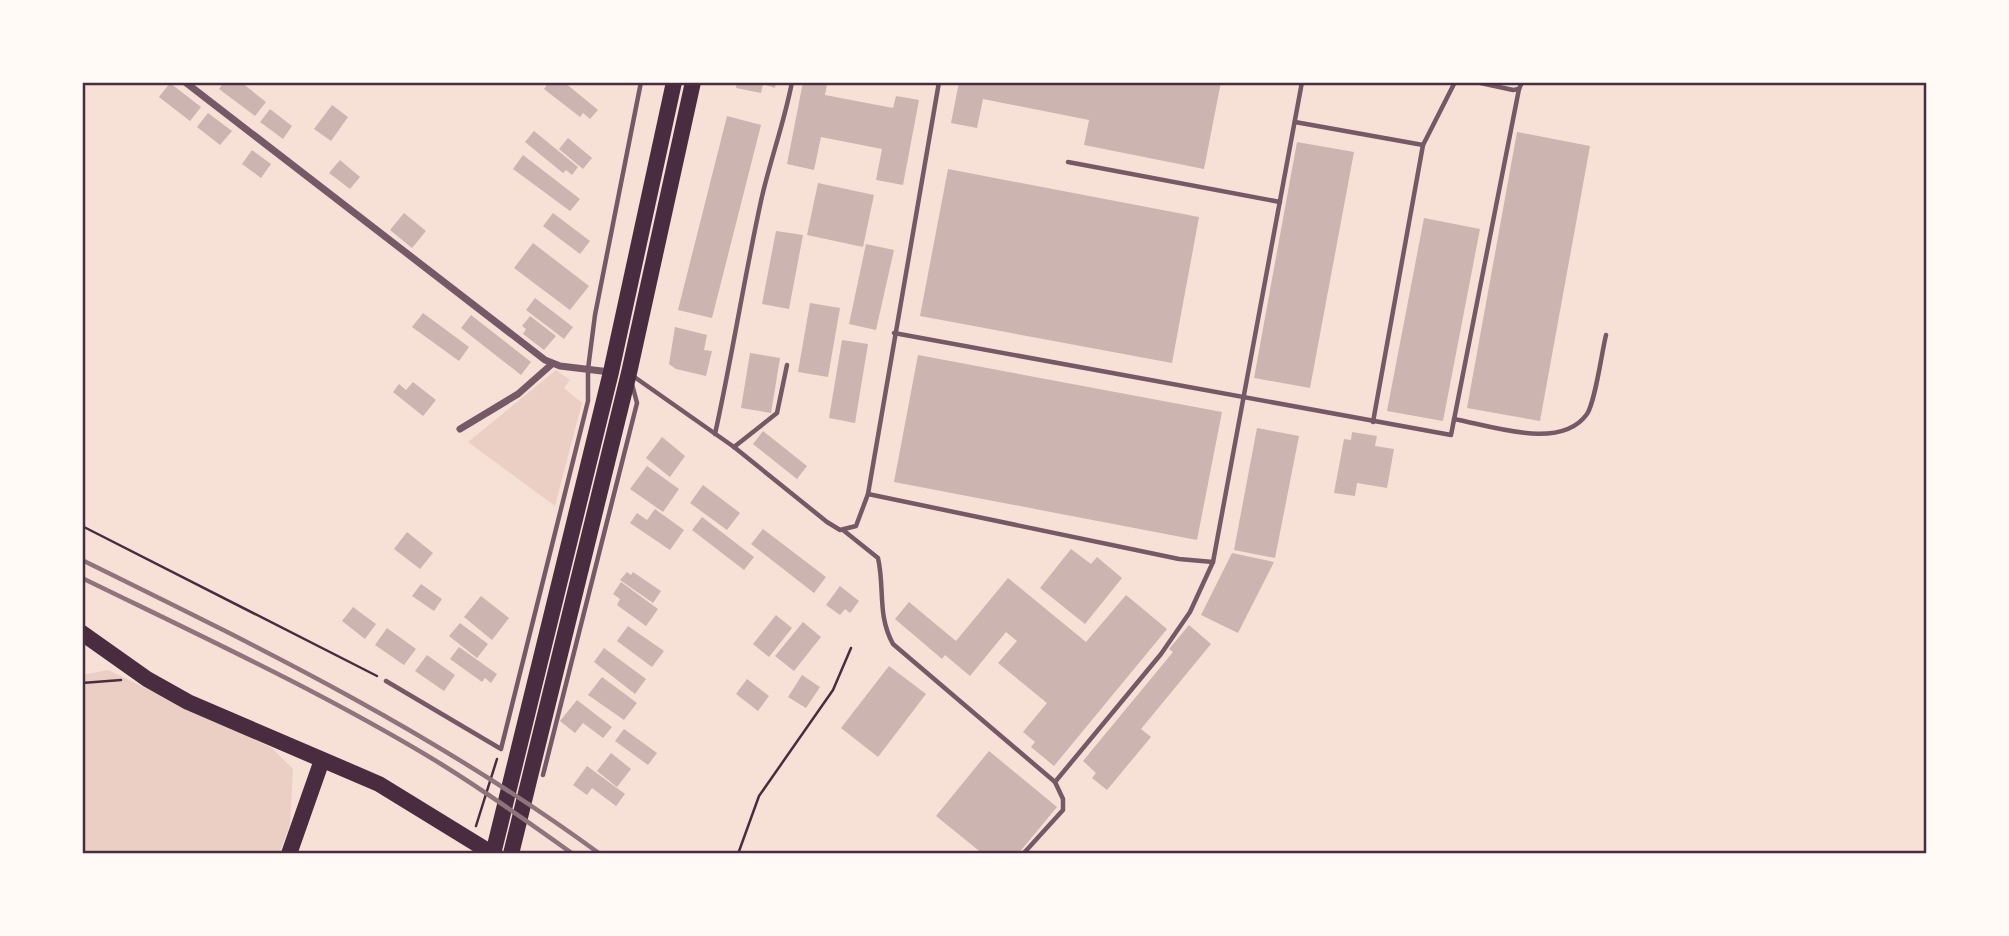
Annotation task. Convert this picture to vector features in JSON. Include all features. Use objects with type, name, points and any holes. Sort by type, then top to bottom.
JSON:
[{"type":"main road","points":[[82,633],[147,679],[234,724],[404,797],[468,835],[493,854],[611,372],[674,82]]},
{"type":"main road","points":[[510,854],[629,373],[693,82]]},
{"type":"main road","points":[[289,854],[322,760]]},
{"type":"street","points":[[185,82],[552,364],[611,372]]},
{"type":"street","points":[[460,429],[518,394],[552,364]]},
{"type":"lane","points":[[386,681],[500,749],[588,401],[588,369],[594,315],[641,82]]},
{"type":"lane","points":[[715,434],[761,201],[776,143],[784,129],[792,82]]},
{"type":"lane","points":[[842,530],[856,526],[868,494],[939,82]]},
{"type":"lane","points":[[1055,782],[1161,654],[1190,612],[1213,562],[1302,82]]},
{"type":"lane","points":[[1373,422],[1423,145],[1455,82]]},
{"type":"lane","points":[[1476,82],[1519,89]]},
{"type":"lane","points":[[894,333],[1451,435],[1522,82]]},
{"type":"lane","points":[[1294,122],[1423,145]]},
{"type":"lane","points":[[1068,162],[1280,202]]},
{"type":"lane","points":[[1454,419],[1541,435],[1557,435],[1574,426],[1589,413],[1606,335]]},
{"type":"lane","points":[[734,447],[777,413],[787,365]]},
{"type":"lane","points":[[629,373],[734,447],[827,522],[842,530],[878,558],[880,610],[884,629],[893,644],[1055,782],[1063,799],[1063,810],[1023,854]]},
{"type":"lane","points":[[543,775],[638,403],[629,373]]},
{"type":"lane","points":[[868,494],[1179,559],[1213,562]]},
{"type":"path","points":[[82,526],[386,681]]},
{"type":"path","points":[[738,854],[760,796],[833,690],[850,648]]},
{"type":"path","points":[[82,683],[147,679]]},
{"type":"path","points":[[468,835],[500,749]]},
{"type":"shaded area","points":[[556,370],[570,380],[564,388],[582,403],[555,506],[468,442]]},
{"type":"shaded area","points":[[108,670],[272,748],[293,769],[290,825],[279,854],[82,854],[82,675]]},
{"type":"building","points":[[224,82],[241,82],[266,102],[255,116],[219,89]]},
{"type":"building","points":[[549,82],[564,82],[598,110],[590,119],[583,113],[580,117],[544,89]]},
{"type":"building","points":[[737,82],[776,82],[775,88],[763,84],[761,93],[736,88]]},
{"type":"building","points":[[803,82],[827,84],[825,95],[893,108],[896,96],[919,100],[903,185],[876,180],[882,149],[821,137],[814,170],[787,164]]},
{"type":"building","points":[[959,82],[1221,82],[1204,169],[1084,145],[1089,120],[983,99],[977,128],[951,123]]},
{"type":"building","points":[[170,83],[201,107],[190,121],[159,97]]},
{"type":"building","points":[[332,105],[348,117],[331,141],[314,129]]},
{"type":"building","points":[[270,109],[292,126],[283,139],[260,122]]},
{"type":"building","points":[[208,113],[232,131],[220,145],[197,127]]},
{"type":"building","points":[[727,116],[761,125],[712,318],[678,310]]},
{"type":"building","points":[[534,131],[578,167],[572,175],[566,170],[563,173],[525,142]]},
{"type":"building","points":[[1517,132],[1590,146],[1540,421],[1467,408]]},
{"type":"building","points":[[568,138],[592,158],[583,169],[559,149]]},
{"type":"building","points":[[1297,142],[1354,152],[1310,388],[1254,378]]},
{"type":"building","points":[[252,150],[271,164],[261,178],[242,164]]},
{"type":"building","points":[[523,155],[580,199],[570,211],[513,169]]},
{"type":"building","points":[[340,160],[360,177],[350,189],[329,173]]},
{"type":"building","points":[[948,169],[1199,217],[1172,363],[920,316]]},
{"type":"building","points":[[818,183],[874,195],[863,247],[807,235]]},
{"type":"building","points":[[404,213],[426,231],[412,248],[390,230]]},
{"type":"building","points":[[553,213],[590,241],[580,254],[543,226]]},
{"type":"building","points":[[1424,218],[1480,229],[1443,421],[1387,411]]},
{"type":"building","points":[[776,231],[803,235],[789,309],[762,304]]},
{"type":"building","points":[[533,243],[589,286],[570,310],[514,268]]},
{"type":"building","points":[[866,244],[894,250],[876,330],[849,324]]},
{"type":"building","points":[[535,298],[573,327],[564,339],[526,310]]},
{"type":"building","points":[[810,303],[840,308],[828,377],[798,372]]},
{"type":"building","points":[[423,313],[469,347],[459,361],[412,327]]},
{"type":"building","points":[[471,315],[531,362],[521,375],[461,328]]},
{"type":"building","points":[[530,316],[556,336],[544,350],[523,334],[526,329],[522,326]]},
{"type":"building","points":[[675,327],[707,335],[704,350],[712,351],[706,376],[676,369],[669,364]]},
{"type":"building","points":[[842,340],[868,344],[855,423],[829,418]]},
{"type":"building","points":[[750,353],[780,358],[771,413],[741,408]]},
{"type":"building","points":[[918,355],[1222,412],[1197,540],[894,482]]},
{"type":"building","points":[[413,382],[436,400],[423,416],[393,392],[399,384],[406,390]]},
{"type":"building","points":[[1257,428],[1299,436],[1275,558],[1234,550]]},
{"type":"building","points":[[763,431],[807,466],[797,479],[753,444]]},
{"type":"building","points":[[1352,432],[1377,436],[1375,446],[1394,449],[1387,488],[1357,483],[1355,496],[1334,493],[1344,439],[1351,440]]},
{"type":"building","points":[[662,437],[685,456],[670,477],[646,458]]},
{"type":"building","points":[[647,466],[679,489],[663,512],[630,489]]},
{"type":"building","points":[[703,485],[740,513],[727,530],[690,503]]},
{"type":"building","points":[[655,509],[684,530],[670,550],[630,523],[637,513],[647,520]]},
{"type":"building","points":[[702,517],[754,557],[744,570],[692,530]]},
{"type":"building","points":[[763,529],[826,577],[814,593],[751,544]]},
{"type":"building","points":[[407,532],[433,553],[420,569],[394,549]]},
{"type":"building","points":[[1071,549],[1091,564],[1097,557],[1122,578],[1085,624],[1040,588]]},
{"type":"building","points":[[1232,553],[1274,562],[1238,633],[1201,615]]},
{"type":"building","points":[[627,572],[631,575],[633,572],[661,591],[653,603],[620,580]]},
{"type":"building","points":[[1008,578],[1086,642],[1126,595],[1167,629],[1054,766],[1031,747],[1035,742],[1023,732],[1047,703],[998,663],[1017,641],[1006,632],[970,676],[945,655],[942,659],[895,619],[909,602],[956,641]]},
{"type":"building","points":[[621,582],[658,609],[646,626],[617,605],[620,599],[613,594]]},
{"type":"building","points":[[421,584],[442,599],[434,611],[412,596]]},
{"type":"building","points":[[840,586],[859,601],[850,613],[845,609],[840,615],[826,605]]},
{"type":"building","points":[[481,596],[509,618],[492,640],[464,617]]},
{"type":"building","points":[[353,607],[376,624],[365,639],[342,621]]},
{"type":"building","points":[[776,615],[792,628],[769,657],[753,644]]},
{"type":"building","points":[[803,622],[821,637],[794,671],[775,656]]},
{"type":"building","points":[[460,623],[488,644],[477,658],[449,636]]},
{"type":"building","points":[[1189,625],[1211,644],[1141,729],[1151,737],[1107,790],[1092,778],[1096,773],[1083,761],[1173,652],[1169,649]]},
{"type":"building","points":[[628,626],[664,651],[652,667],[617,641]]},
{"type":"building","points":[[387,628],[416,649],[404,665],[375,645]]},
{"type":"building","points":[[459,647],[497,674],[491,683],[485,678],[482,682],[450,659]]},
{"type":"building","points":[[604,648],[646,679],[635,694],[594,662]]},
{"type":"building","points":[[427,655],[455,675],[444,691],[415,671]]},
{"type":"building","points":[[889,666],[926,694],[878,757],[841,728]]},
{"type":"building","points":[[802,675],[820,687],[806,708],[788,697]]},
{"type":"building","points":[[602,677],[637,703],[624,720],[588,695]]},
{"type":"building","points":[[747,679],[769,696],[758,711],[736,694]]},
{"type":"building","points":[[577,700],[612,727],[603,738],[583,723],[575,733],[560,721]]},
{"type":"building","points":[[624,729],[657,753],[648,765],[615,741]]},
{"type":"building","points":[[989,751],[1057,807],[1018,854],[983,854],[936,816]]},
{"type":"building","points":[[611,753],[631,769],[617,787],[597,771]]},
{"type":"building","points":[[587,766],[625,794],[616,806],[592,788],[587,795],[573,785]]},
{"type":"railway","points":[[82,560],[348,695],[475,770],[600,854]]},
{"type":"railway","points":[[82,578],[264,667],[398,738],[475,786],[573,854]]}]
